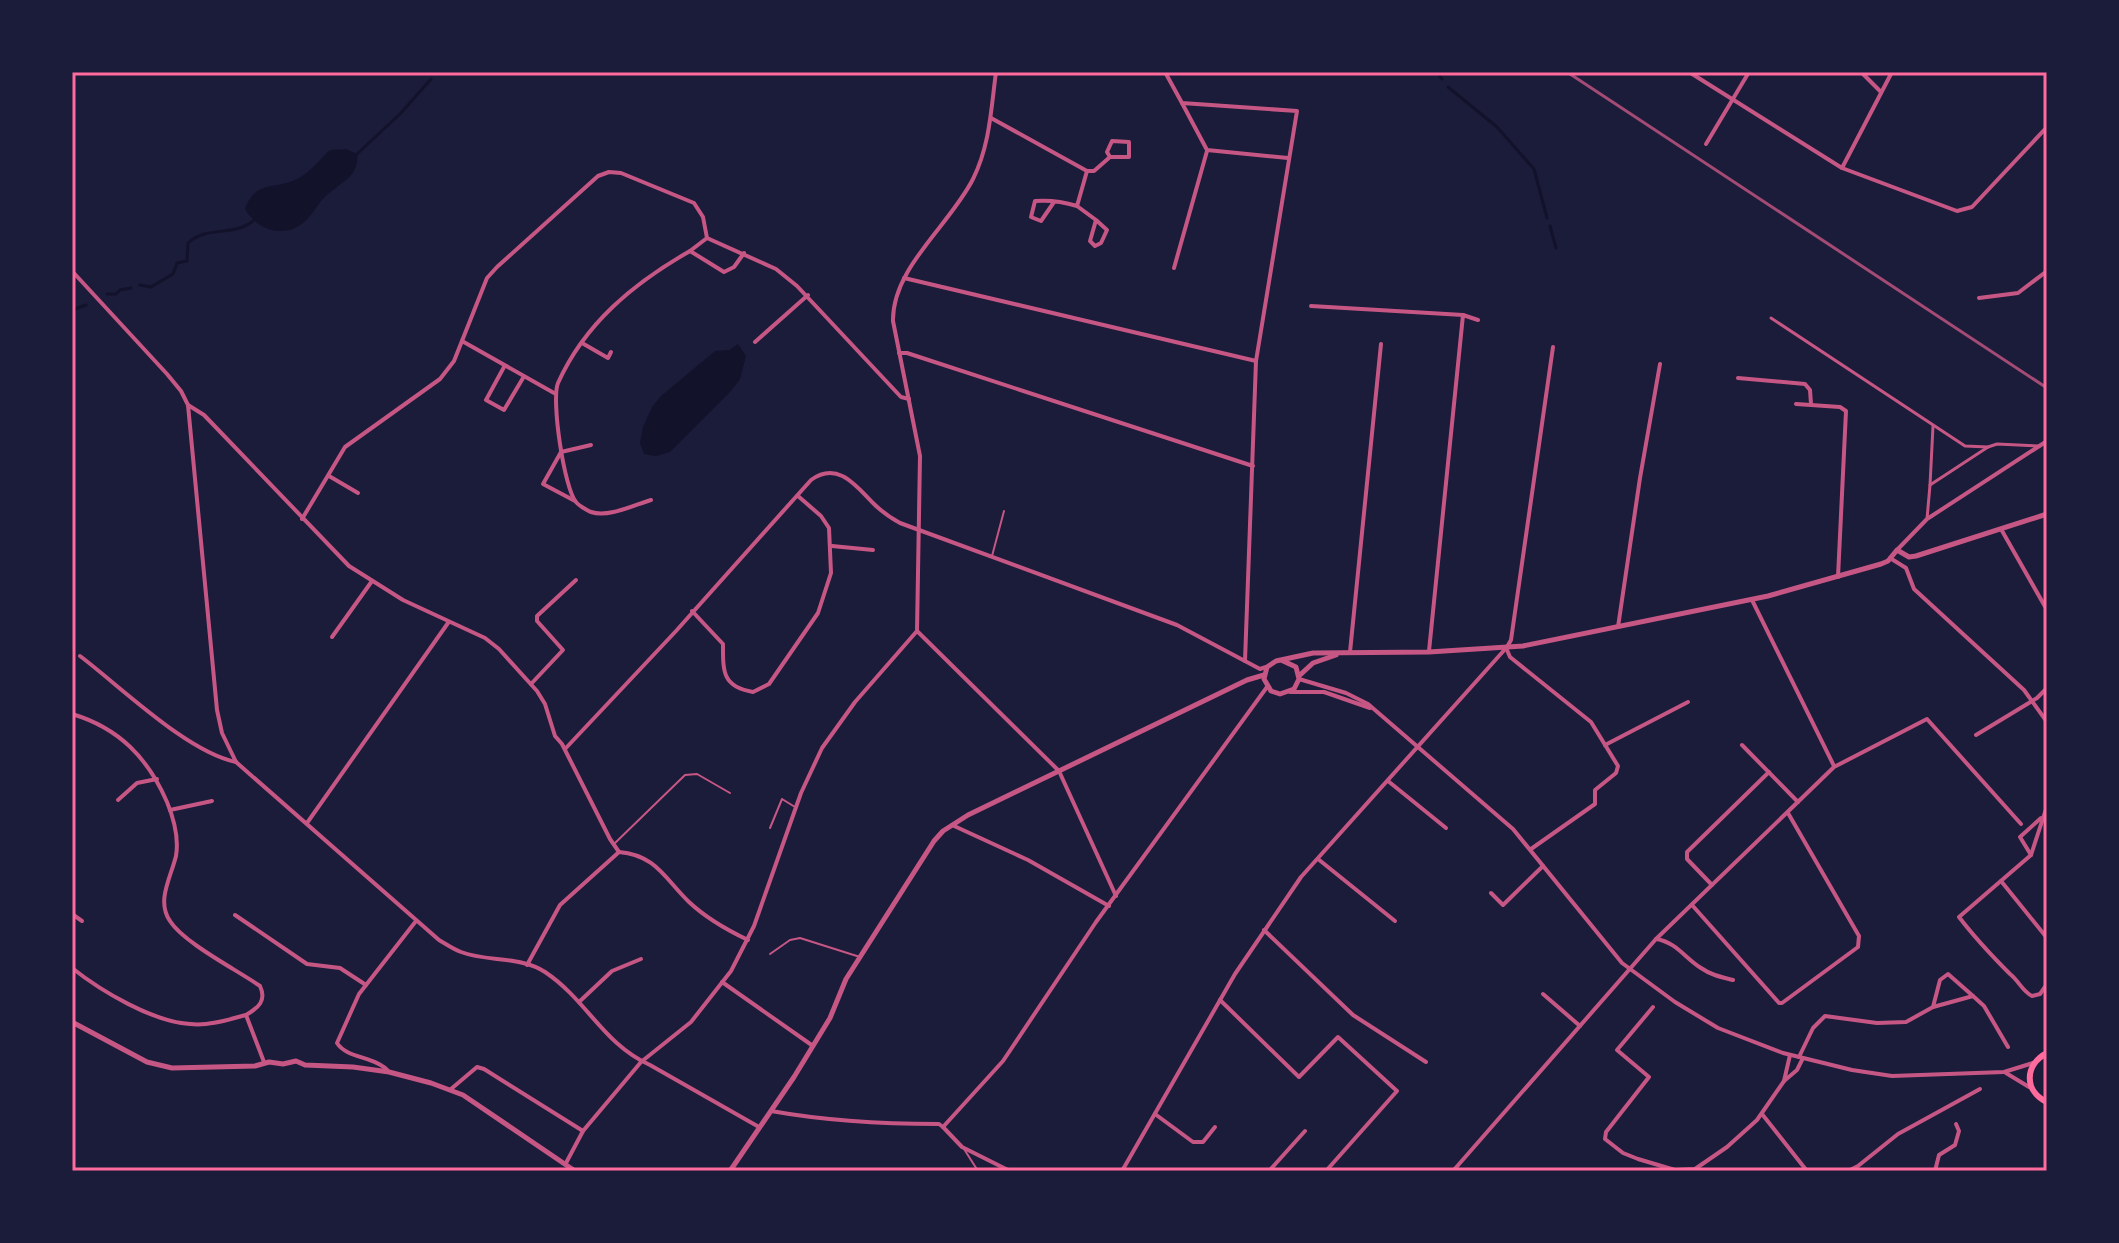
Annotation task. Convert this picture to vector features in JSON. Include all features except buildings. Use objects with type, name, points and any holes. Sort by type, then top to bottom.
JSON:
[{"type":"main road","points":[[2047,1053],[2035,1062],[2030,1074],[2034,1092],[2047,1102]]},
{"type":"street","points":[[566,1163],[583,1131],[641,1062],[691,1022],[722,982],[748,940],[822,748],[842,717],[917,631],[920,456],[892,308],[903,278],[968,189],[984,152],[996,72]]},
{"type":"street","points":[[1165,72],[1207,150],[1174,268]]},
{"type":"street","points":[[1689,72],[1842,168],[1957,211],[1972,207],[2047,127]]},
{"type":"street","points":[[1706,144],[1749,72]]},
{"type":"street","points":[[1861,72],[1881,92]]},
{"type":"street","points":[[1842,168],[1892,72]]},
{"type":"street","points":[[1182,103],[1297,111],[1256,361],[1245,661]]},
{"type":"street","points":[[991,118],[1087,171],[1094,171],[1110,157],[1129,157],[1129,142],[1112,141],[1107,152],[1110,157]]},
{"type":"street","points":[[1207,150],[1288,158]]},
{"type":"street","points":[[1077,206],[1087,171]]},
{"type":"street","points":[[302,519],[345,447],[440,379],[454,361],[487,278],[598,176],[609,172],[621,173],[694,203],[703,217],[707,238]]},
{"type":"street","points":[[1054,202],[1041,221],[1031,217],[1035,201],[1054,202],[1077,206],[1096,220],[1107,230],[1101,243],[1095,246],[1090,241],[1096,220]]},
{"type":"street","points":[[575,501],[561,452],[554,394],[582,343],[611,305],[707,238]]},
{"type":"street","points":[[707,238],[776,269],[808,295],[901,397],[909,399]]},
{"type":"street","points":[[690,251],[724,272],[734,267],[744,253]]},
{"type":"street","points":[[72,271],[174,383],[188,405],[204,415],[342,560],[372,581],[448,623],[485,638],[499,649],[545,704],[555,736],[565,749],[613,845],[619,852],[653,862],[709,919],[748,940]]},
{"type":"street","points":[[1979,298],[2018,293],[2047,271]]},
{"type":"street","points":[[903,278],[1256,361]]},
{"type":"street","points":[[755,342],[808,295]]},
{"type":"street","points":[[1311,306],[1463,315],[1478,320]]},
{"type":"street","points":[[1429,652],[1463,315]]},
{"type":"street","points":[[1771,318],[1965,446],[1988,447]]},
{"type":"street","points":[[462,341],[554,394]]},
{"type":"street","points":[[582,343],[608,358],[611,352]]},
{"type":"street","points":[[1350,653],[1381,344]]},
{"type":"street","points":[[1122,1171],[1220,1000],[1301,877],[1511,640],[1553,347]]},
{"type":"street","points":[[899,353],[907,353],[1253,466]]},
{"type":"street","points":[[1618,628],[1660,364]]},
{"type":"street","points":[[504,367],[486,400],[504,410],[523,378]]},
{"type":"street","points":[[1738,378],[1809,385],[1811,404]]},
{"type":"street","points":[[1796,404],[1844,408],[1846,411],[1838,577]]},
{"type":"street","points":[[188,405],[217,710],[222,733],[236,762],[416,921],[462,953],[527,965],[545,972],[579,1002],[616,1045],[759,1127]]},
{"type":"street","points":[[1927,519],[1933,426]]},
{"type":"street","points":[[565,749],[818,475],[846,476],[884,513],[920,532],[1177,625],[1260,669],[1281,660],[1313,653],[1429,652],[1507,647],[1752,600],[1838,577],[1890,558],[1927,519],[2047,441]]},
{"type":"street","points":[[1930,485],[1988,447],[1997,444],[2041,446]]},
{"type":"street","points":[[591,445],[561,452],[543,484],[592,513],[651,500]]},
{"type":"street","points":[[329,476],[358,493]]},
{"type":"street","points":[[692,611],[723,644],[723,667],[733,686],[753,692],[769,684],[818,613],[831,573],[829,528],[821,516],[798,496]]},
{"type":"street","points":[[1897,550],[1909,557],[1916,556],[2047,514]]},
{"type":"street","points":[[2001,529],[2047,610]]},
{"type":"street","points":[[831,546],[873,550]]},
{"type":"street","points":[[1890,558],[1906,568],[1914,589],[2024,690],[2047,722]]},
{"type":"street","points":[[531,684],[563,650],[537,621],[537,616],[576,580]]},
{"type":"street","points":[[332,637],[372,581]]},
{"type":"street","points":[[1752,600],[1834,767]]},
{"type":"street","points":[[307,823],[448,623]]},
{"type":"street","points":[[917,631],[1059,771],[1116,896]]},
{"type":"street","points":[[1507,647],[1510,657],[1591,722],[1619,769],[1595,790],[1595,804],[1530,850]]},
{"type":"street","points":[[1290,692],[1313,663],[1340,654]]},
{"type":"street","points":[[80,656],[199,747],[222,759],[236,762]]},
{"type":"street","points":[[1281,660],[1292,663],[1299,678],[1359,699],[1418,746],[1513,829],[1610,950],[1629,968],[1675,1002],[1718,1028],[1790,1055],[1892,1076],[2004,1072],[2035,1062]]},
{"type":"street","points":[[1267,667],[1264,675],[1267,687],[1275,693],[1324,692],[1376,711]]},
{"type":"street","points":[[730,1171],[813,1046],[830,1018],[846,979],[934,841],[952,825],[1059,771],[1247,680],[1264,675]]},
{"type":"street","points":[[943,1127],[1003,1061],[1116,896],[1267,687]]},
{"type":"street","points":[[1976,735],[2047,688]]},
{"type":"street","points":[[1605,745],[1688,702]]},
{"type":"street","points":[[72,714],[108,728],[130,745],[157,779],[177,838],[176,855],[164,898],[165,911],[177,930],[260,986],[264,993],[258,1008],[246,1015],[187,1024],[165,1019],[107,991],[72,968]]},
{"type":"street","points":[[1453,1171],[1656,939],[1834,767],[1927,719],[2021,824]]},
{"type":"street","points":[[1742,745],[1798,802]]},
{"type":"street","points":[[1712,885],[1687,859],[1687,852],[1769,772]]},
{"type":"street","points":[[118,800],[137,783],[157,779]]},
{"type":"street","points":[[1388,781],[1446,828]]},
{"type":"street","points":[[2047,789],[2047,799]]},
{"type":"street","points":[[170,810],[212,801]]},
{"type":"street","points":[[2047,806],[2031,855],[1959,917],[1979,944],[2013,975],[2025,992],[2032,996],[2040,994],[2047,984]]},
{"type":"street","points":[[1692,905],[1779,1003],[1858,947],[1859,936],[1788,813]]},
{"type":"street","points":[[2031,855],[2020,837],[2044,816]]},
{"type":"street","points":[[952,825],[1028,860],[1109,906]]},
{"type":"street","points":[[527,965],[560,905],[619,852]]},
{"type":"street","points":[[1318,859],[1395,921]]},
{"type":"street","points":[[1491,893],[1503,905],[1543,866]]},
{"type":"street","points":[[2001,881],[2047,938]]},
{"type":"street","points":[[72,914],[82,921]]},
{"type":"street","points":[[235,915],[307,964],[340,968],[366,985]]},
{"type":"street","points":[[389,1072],[377,1062],[338,1047],[338,1038],[366,985],[416,921]]},
{"type":"street","points":[[1264,930],[1353,1015],[1426,1062]]},
{"type":"street","points":[[1656,939],[1671,943],[1699,968],[1733,980]]},
{"type":"street","points":[[579,1002],[612,971],[641,959]]},
{"type":"street","points":[[1933,1007],[1940,980],[1948,974],[1984,1006],[2008,1047]]},
{"type":"street","points":[[722,982],[813,1046]]},
{"type":"street","points":[[1543,994],[1580,1026]]},
{"type":"street","points":[[1653,1007],[1617,1050],[1649,1077],[1606,1132],[1605,1139],[1623,1153],[1638,1159],[1675,1170],[1695,1170],[1727,1147],[1762,1114],[1784,1081],[1797,1070],[1813,1028],[1825,1016],[1892,1024],[1917,1018],[1933,1007],[1973,996]]},
{"type":"street","points":[[1220,1000],[1299,1077],[1338,1037],[1397,1091],[1326,1171]]},
{"type":"street","points":[[246,1015],[264,1062]]},
{"type":"street","points":[[72,1022],[129,1054],[172,1068],[255,1066],[264,1062],[283,1064],[296,1061],[305,1065],[389,1072],[451,1089],[575,1171]]},
{"type":"street","points":[[1784,1081],[1790,1055]]},
{"type":"street","points":[[451,1089],[477,1067],[484,1069],[583,1131]]},
{"type":"street","points":[[2004,1072],[2023,1081],[2034,1092]]},
{"type":"street","points":[[1848,1171],[1898,1134],[1980,1089]]},
{"type":"street","points":[[771,1111],[883,1124],[939,1124],[964,1148],[1010,1171]]},
{"type":"street","points":[[1155,1114],[1193,1142],[1203,1142],[1215,1127]]},
{"type":"street","points":[[1762,1114],[1805,1170]]},
{"type":"street","points":[[1935,1171],[1939,1155],[1955,1145],[1959,1131],[1956,1124]]},
{"type":"street","points":[[1269,1171],[1305,1131]]},
{"type":"lane","points":[[991,557],[1004,511]]},
{"type":"lane","points":[[613,845],[685,775],[697,774],[730,793]]},
{"type":"lane","points":[[770,828],[782,799],[797,807]]},
{"type":"lane","points":[[770,954],[790,940],[800,938],[861,957]]},
{"type":"lane","points":[[964,1148],[978,1171]]},
{"type":"shaded area","points":[[346,149],[357,154],[352,174],[293,229],[275,231],[266,228],[258,224],[245,209],[250,199],[262,189],[293,181],[309,171],[330,150]]},
{"type":"shaded area","points":[[738,344],[746,356],[740,379],[731,391],[670,452],[656,456],[644,454],[640,443],[643,427],[661,396],[715,351],[729,350]]},
{"type":"waterway","points":[[1437,72],[1442,79]]},
{"type":"waterway","points":[[357,154],[400,114],[431,79]]},
{"type":"waterway","points":[[1448,87],[1497,127],[1534,169],[1547,218]]},
{"type":"waterway","points":[[140,285],[151,287],[173,274],[177,263],[187,261],[188,243],[196,238],[212,232],[237,229],[253,221]]},
{"type":"waterway","points":[[1550,226],[1556,248]]},
{"type":"waterway","points":[[107,294],[131,288]]},
{"type":"waterway","points":[[72,310],[86,305]]},
{"type":"railway","points":[[1567,72],[2047,388]]}]
